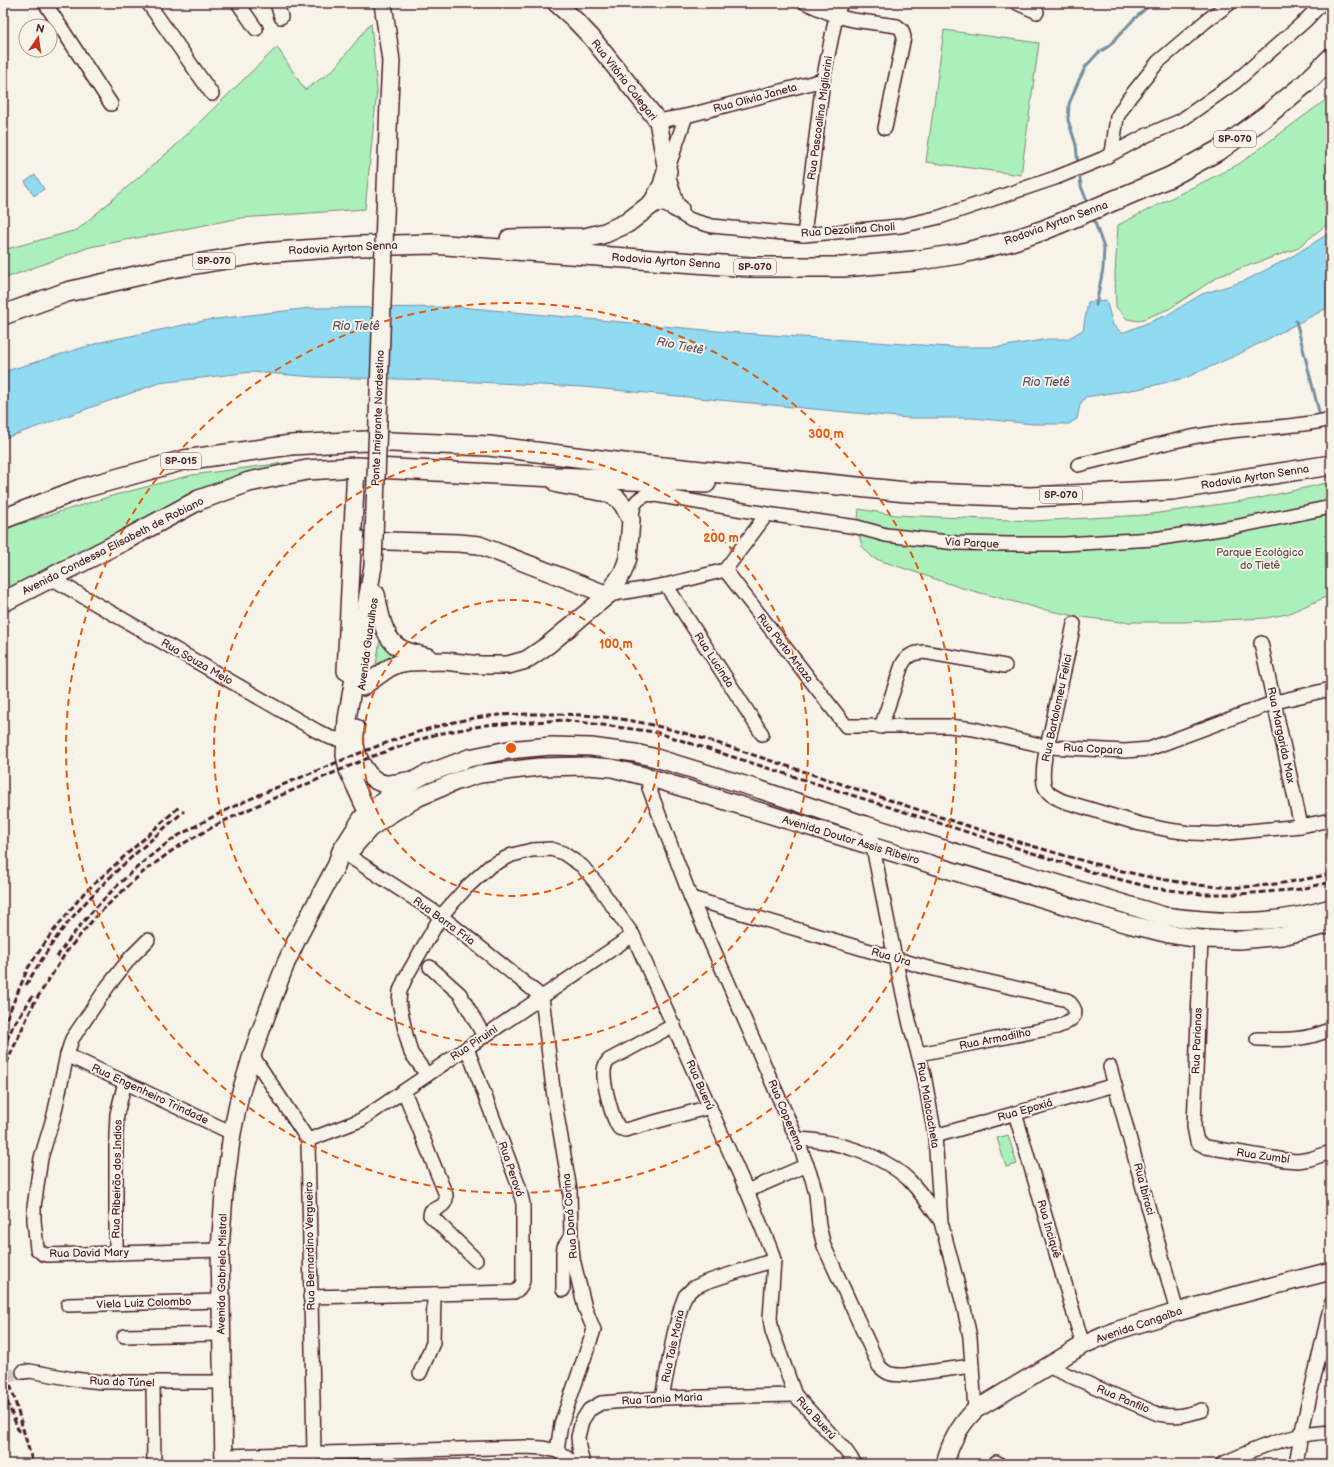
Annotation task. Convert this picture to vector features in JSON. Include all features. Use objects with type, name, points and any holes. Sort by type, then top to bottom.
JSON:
[{"type":"highway","name":"Rodovia Ayrton Senna","points":[[3,315],[67,292],[166,268],[262,253],[359,246],[432,244],[750,267],[843,267],[914,261],[959,254],[1011,241],[1072,219],[1170,177],[1220,149],[1266,116],[1306,82],[1331,58]]},
{"type":"highway","points":[[653,203],[663,185],[667,171]]},
{"type":"highway","points":[[432,244],[543,238],[585,238],[605,234],[627,223],[653,203],[659,201],[666,202],[679,209]]},
{"type":"highway","name":"Rodovia Ayrton Senna","points":[[366,441],[489,446],[624,463],[906,492],[1030,497],[1172,490],[1331,465]]},
{"type":"highway","name":"SP-015","points":[[3,519],[80,489],[184,460],[291,445],[366,441]]},
{"type":"highway","name":"Avenida Condessa Elisabeth de Robiano","points":[[3,602],[199,500],[250,482],[307,470],[356,467],[765,486],[790,480]]},
{"type":"main road","name":"Ponte Imigrante Nordestino","points":[[373,566],[391,61],[383,3]]},
{"type":"main road","name":"Rua Vitória Calegari","points":[[556,3],[592,38],[658,121],[667,171]]},
{"type":"main road","name":"Avenida Guarulhos","points":[[347,719],[345,682],[356,467]]},
{"type":"main road","points":[[362,687],[389,668],[398,664],[409,662],[444,661],[480,665],[508,665],[526,660],[548,645],[608,595],[623,572],[628,558],[631,520],[617,498],[607,493],[550,483],[533,476]]},
{"type":"main road","points":[[353,540],[459,543],[479,545],[608,595]]},
{"type":"main road","name":"Avenida Guarulhos","points":[[373,566],[376,594],[354,742],[364,768],[370,776],[377,781],[386,784],[416,780]]},
{"type":"main road","name":"Avenida Guarulhos","points":[[373,566],[347,719],[344,755],[348,770],[364,805],[374,817]]},
{"type":"main road","points":[[376,594],[380,614],[387,634],[393,644],[403,650],[444,661]]},
{"type":"main road","name":"Avenida Doutor Assis Ribeiro","points":[[416,780],[469,758],[508,750],[550,746],[602,747],[656,758],[761,790],[869,826],[1164,916],[1203,921],[1249,922],[1288,918],[1331,908]]},
{"type":"main road","points":[[598,766],[602,759],[602,747]]},
{"type":"main road","points":[[648,777],[649,768],[656,758]]},
{"type":"main road","name":"Avenida Doutor Assis Ribeiro","points":[[374,817],[457,781],[480,774],[539,767],[598,766],[648,777],[872,847],[1124,923],[1201,939],[1240,940],[1282,936],[1331,924]]},
{"type":"main road","points":[[374,817],[388,797],[416,780]]},
{"type":"main road","points":[[351,833],[355,813],[354,784]]},
{"type":"main road","name":"Avenida Gabriela Mistral","points":[[224,1460],[220,1250],[224,1194],[232,1133],[240,1095],[252,1054],[289,957],[298,937],[342,857],[351,833],[362,818],[374,817],[370,829],[342,857]]},
{"type":"main road","name":"Avenida Cangaíba","points":[[945,1464],[955,1435],[975,1410],[1083,1345],[1115,1332],[1177,1312],[1331,1271]]},
{"type":"street","points":[[45,3],[112,104]]},
{"type":"street","points":[[148,3],[212,94]]},
{"type":"street","points":[[238,3],[256,29]]},
{"type":"street","points":[[277,3],[280,17]]},
{"type":"street","points":[[806,3],[836,16],[897,26],[902,30],[904,37],[885,128]]},
{"type":"street","name":"Rua Pascoalina Migliorini","points":[[804,235],[823,80],[836,16],[841,3]]},
{"type":"street","points":[[1017,3],[1036,12]]},
{"type":"street","points":[[1107,156],[1117,117],[1129,98],[1158,62],[1206,21],[1230,3]]},
{"type":"street","name":"Rua Dezolina Choli","points":[[679,209],[684,216],[691,220],[712,226],[804,235],[901,226],[940,217],[1055,178],[1107,156],[1180,121],[1234,83],[1305,21],[1322,3]]},
{"type":"street","name":"Rua Olivia Janeta","points":[[658,121],[686,116],[823,80]]},
{"type":"street","points":[[679,209],[667,171],[686,116]]},
{"type":"street","points":[[1078,465],[1177,439],[1212,433],[1294,425],[1331,419]]},
{"type":"street","name":"Via Parque","points":[[631,520],[634,503],[640,497],[649,494],[767,514],[857,527],[886,535],[956,543],[1064,544],[1154,539],[1234,527],[1331,507]]},
{"type":"street","points":[[608,595],[666,585],[725,570],[767,514]]},
{"type":"street","name":"Rua Porto Artaza","points":[[725,570],[846,726]]},
{"type":"street","name":"Rua Souza Melo","points":[[51,578],[317,731],[331,738],[345,740]]},
{"type":"street","name":"Rua Lucinda","points":[[666,585],[762,734]]},
{"type":"street","name":"Rua Bartolomeu Felici","points":[[1074,624],[1043,773],[1044,784],[1047,792],[1063,801],[1140,824],[1190,833],[1218,834],[1301,826]]},
{"type":"street","name":"Rua Margarida Max","points":[[1261,643],[1301,826]]},
{"type":"street","points":[[881,727],[902,665],[910,654],[924,652],[1005,666]]},
{"type":"street","name":"Rua Copara","points":[[846,726],[949,726],[974,729],[1048,746],[1125,751],[1149,749],[1275,702],[1331,689]]},
{"type":"street","name":"Rua Coperema","points":[[648,777],[649,788],[691,898],[797,1139],[816,1194],[819,1226],[824,1246],[878,1366],[886,1373],[895,1375],[972,1366]]},
{"type":"street","points":[[1301,826],[1331,820]]},
{"type":"street","name":"Rua Malacacheta","points":[[869,826],[895,958],[910,1024],[924,1075],[935,1136],[941,1222],[964,1308],[970,1338],[975,1410]]},
{"type":"street","name":"Rua Buerú","points":[[428,1075],[411,1053],[399,1002],[400,990],[406,977],[441,916],[466,888],[490,866],[512,855],[532,850],[551,849],[563,853],[582,866],[597,884],[633,935],[747,1191],[774,1260],[770,1318],[772,1331],[795,1395],[856,1464]]},
{"type":"street","name":"Rua Barra Fria","points":[[342,857],[441,916],[542,997]]},
{"type":"street","name":"Rua Úra","points":[[691,898],[956,975],[1067,1000],[1073,1005],[1075,1010],[1075,1016],[1070,1022]]},
{"type":"street","name":"Rua Piruini","points":[[308,1140],[361,1120],[633,935]]},
{"type":"street","name":"Rua Parianas","points":[[1197,1142],[1194,1127],[1201,939]]},
{"type":"street","points":[[67,1055],[72,1039],[108,986],[131,957],[148,940]]},
{"type":"street","points":[[430,967],[460,994],[484,1036]]},
{"type":"street","name":"Rua Doná Corina","points":[[542,997],[554,1097],[570,1190],[573,1259],[585,1308],[594,1330],[561,1424],[557,1451]]},
{"type":"street","name":"Rua Armadilho","points":[[919,1054],[1057,1027],[1070,1022]]},
{"type":"street","points":[[674,1025],[606,1063],[604,1070],[605,1084],[615,1122],[619,1128],[625,1130],[710,1107]]},
{"type":"street","points":[[1257,1039],[1304,1039],[1321,1034],[1331,1029]]},
{"type":"street","name":"Rua Perová","points":[[434,1294],[514,1292],[518,1291],[523,1281],[523,1204],[519,1187],[467,1048]]},
{"type":"street","points":[[252,1054],[308,1140]]},
{"type":"street","name":"Rua Engenheiro Trindade","points":[[67,1055],[232,1133]]},
{"type":"street","name":"Rua David Mary","points":[[67,1055],[54,1116],[41,1158],[35,1193],[34,1220],[37,1249],[42,1254],[47,1255],[220,1250]]},
{"type":"street","name":"Rua Ibiraci","points":[[1110,1067],[1177,1312]]},
{"type":"street","name":"Rua Ribeirão dos Indios","points":[[116,1253],[117,1114],[125,1082]]},
{"type":"street","name":"Rua Epoxiá","points":[[935,1136],[1115,1085]]},
{"type":"street","points":[[404,1092],[446,1195],[447,1201],[445,1204],[431,1212],[430,1215],[476,1260]]},
{"type":"street","name":"Rua Inciquê","points":[[1015,1113],[1083,1345]]},
{"type":"street","points":[[797,1139],[815,1140],[840,1145],[866,1154],[891,1167],[907,1179],[922,1195],[941,1222]]},
{"type":"street","name":"Rua Bernardino Vergueiro","points":[[308,1140],[314,1454]]},
{"type":"street","name":"Rua Zumbí","points":[[1197,1142],[1206,1147],[1285,1160],[1310,1159],[1331,1152]]},
{"type":"street","points":[[747,1191],[807,1165]]},
{"type":"street","points":[[562,1290],[564,1247],[571,1236]]},
{"type":"street","name":"Rua Tais Maria","points":[[662,1398],[676,1327],[681,1307],[686,1296],[694,1288],[706,1282],[774,1260]]},
{"type":"street","points":[[310,1297],[434,1294],[433,1342],[420,1373]]},
{"type":"street","name":"Viela Luiz Colombo","points":[[68,1305],[221,1301]]},
{"type":"street","points":[[1296,1464],[1301,1435],[1331,1304]]},
{"type":"street","points":[[124,1336],[222,1334]]},
{"type":"street","name":"Rua Panfilo","points":[[1047,1366],[1158,1414],[1170,1417],[1182,1416],[1202,1410]]},
{"type":"street","name":"Rua do Túnel","points":[[23,1372],[30,1371],[73,1379],[102,1382],[222,1382]]},
{"type":"street","points":[[153,1383],[154,1464]]},
{"type":"street","name":"Rua Tania Maria","points":[[582,1464],[578,1437],[582,1421],[589,1410],[601,1402],[662,1398],[795,1395]]},
{"type":"street","points":[[1222,1464],[1252,1450],[1301,1435],[1331,1432]]},
{"type":"street","points":[[224,1460],[314,1454],[525,1447],[543,1448],[557,1451],[576,1464]]},
{"type":"green space","points":[[371,23],[377,91],[365,209],[241,218],[90,247],[3,279],[3,250],[77,230],[173,148],[277,47],[305,90],[333,70]]},
{"type":"green space","points":[[944,30],[1039,43],[1021,175],[926,162]]},
{"type":"green space","points":[[1331,96],[1331,221],[1296,249],[1219,276],[1169,309],[1138,321],[1127,319],[1116,307],[1115,275],[1118,225],[1239,164]]},
{"type":"green space","points":[[291,462],[216,485],[3,594],[3,531],[13,526],[115,495],[192,475]]},
{"type":"green space","name":"Parque Ecológico do Tietê","points":[[1331,482],[1331,593],[1326,597],[1287,614],[1266,618],[1182,622],[1120,622],[1075,616],[1041,609],[962,588],[873,558],[862,546],[857,527],[859,509],[895,515],[1033,521],[1145,515],[1256,499]]},
{"type":"green space","points":[[381,633],[400,656],[375,671]]},
{"type":"green space","points":[[1008,1135],[1017,1164],[1006,1167],[997,1138]]},
{"type":"water","points":[[35,175],[44,189],[34,196],[25,182]]},
{"type":"water","name":"Rio Tietê","points":[[1331,232],[1331,306],[1239,354],[1185,378],[1138,389],[1085,397],[1080,405],[1077,419],[1069,424],[1033,424],[973,418],[908,418],[583,387],[433,380],[315,377],[251,372],[159,383],[3,439],[3,372],[101,342],[208,320],[310,308],[460,307],[727,332],[950,347],[1000,347],[1049,339],[1067,339],[1083,330],[1088,302],[1106,300],[1113,325],[1122,333],[1167,315],[1202,294],[1244,281],[1291,257]]},
{"type":"waterway","points":[[1078,164],[1076,145],[1068,120],[1069,104],[1079,80],[1086,66],[1098,53],[1109,46],[1133,20],[1152,3]]},
{"type":"waterway","points":[[1079,171],[1081,186],[1088,204]]},
{"type":"waterway","points":[[1093,217],[1104,248],[1103,269],[1096,305]]},
{"type":"waterway","points":[[1296,321],[1319,412]]},
{"type":"tunnel","points":[[3,1378],[23,1372]]},
{"type":"railway","points":[[57,957],[80,925],[110,893],[142,863],[173,839],[203,822],[273,789],[397,739],[448,723],[500,715],[587,715],[638,722],[677,731],[715,742],[950,820],[1064,855],[1134,874],[1221,887],[1276,884],[1331,874]]},
{"type":"railway","points":[[3,1072],[34,1003],[67,951],[97,915],[142,873],[177,847],[220,823],[258,805],[373,756],[437,734],[486,725],[564,720],[655,732],[1095,873],[1153,888],[1201,894],[1240,894],[1301,889],[1331,882]]},
{"type":"railway","points":[[3,1027],[28,968],[51,934],[84,893],[179,807]]},
{"type":"railway","points":[[26,985],[44,956],[71,918],[103,884],[184,811]]},
{"type":"railway","points":[[3,1048],[13,1026],[34,994]]},
{"type":"railway","points":[[3,1359],[33,1464]]},
{"type":"railway","points":[[3,1381],[8,1397]]},
{"type":"railway","points":[[4,1393],[19,1432]]}]
